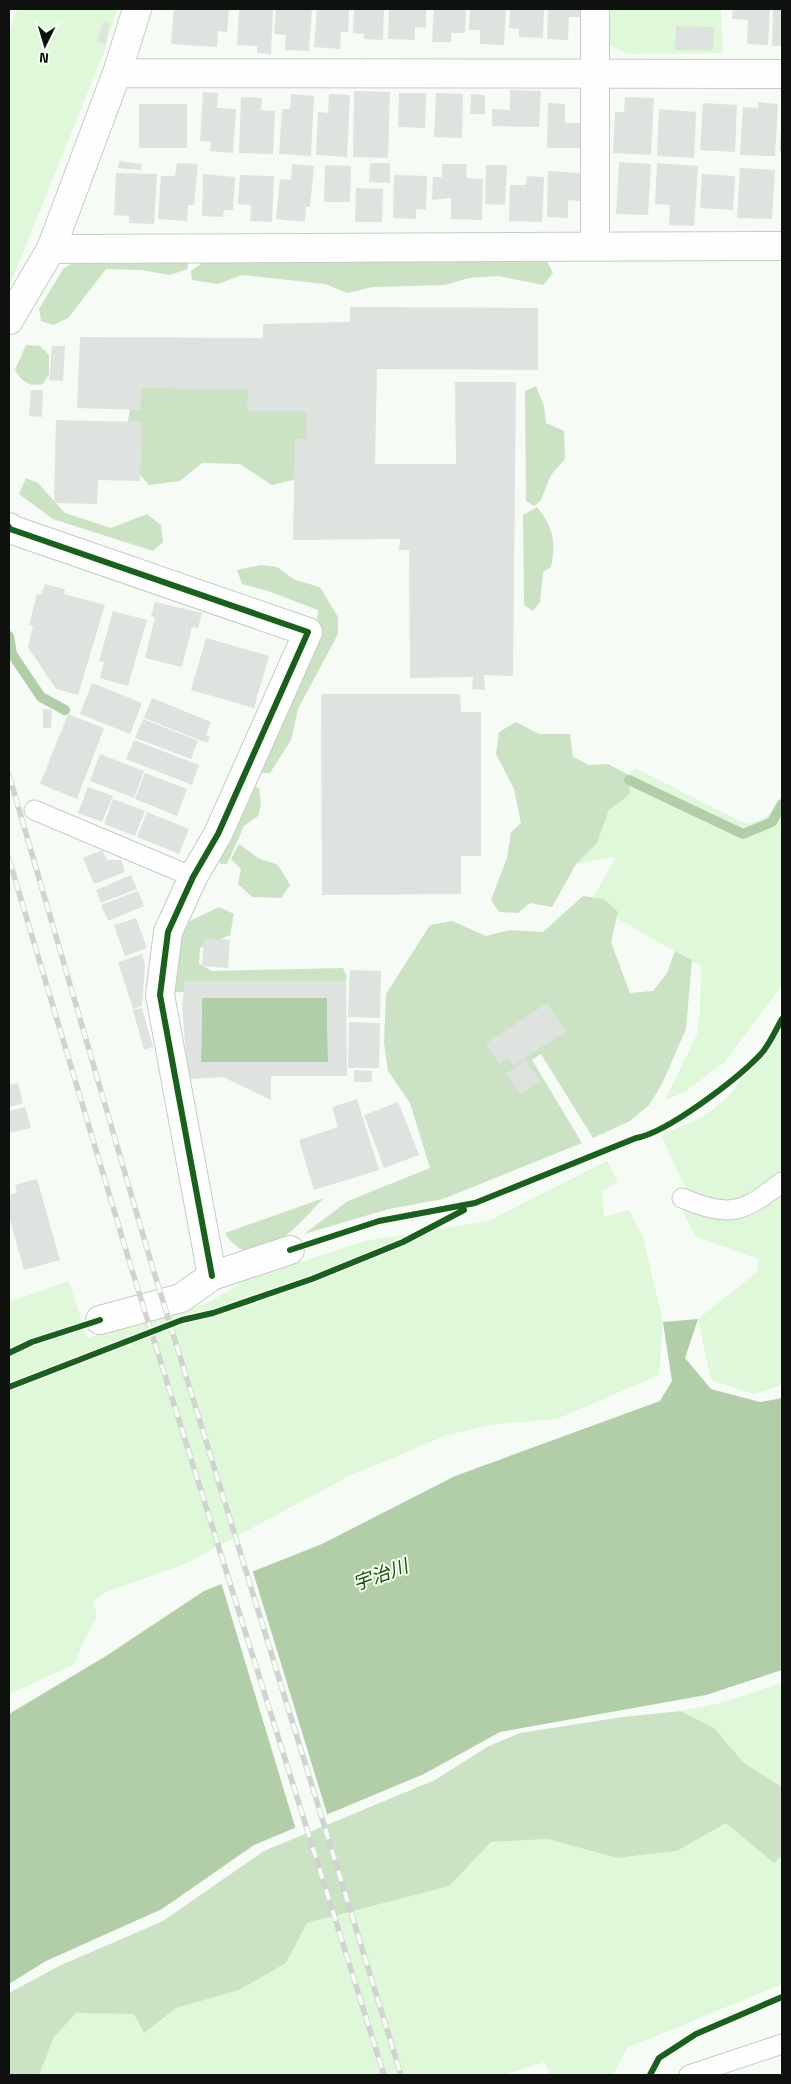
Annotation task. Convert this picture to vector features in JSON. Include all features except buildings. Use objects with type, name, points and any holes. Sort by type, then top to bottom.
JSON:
[{"type":"street","points":[[9,320],[51,249],[117,73],[137,9]]},
{"type":"street","points":[[595,9],[595,247]]},
{"type":"street","points":[[117,73],[782,74]]},
{"type":"street","points":[[51,249],[782,246]]},
{"type":"street","points":[[9,527],[10,529],[308,632],[218,834],[193,877],[168,932],[160,995],[212,1276]]},
{"type":"street","points":[[100,1320],[180,1298],[212,1276],[290,1250]]},
{"type":"lane","points":[[34,810],[193,877]]},
{"type":"lane","points":[[682,1198],[709,1209],[729,1211],[756,1202],[782,1182]]},
{"type":"lane","points":[[689,2075],[782,2044]]},
{"type":"shaded area","points":[[17,9],[117,9],[103,55],[9,287],[9,33]]},
{"type":"shaded area","points":[[608,9],[721,9],[723,53],[627,54],[609,44]]},
{"type":"shaded area","points":[[88,253],[187,253],[188,269],[170,275],[141,270],[106,269],[68,318],[53,325],[41,321],[39,309],[63,269]]},
{"type":"shaded area","points":[[282,257],[546,260],[553,273],[543,285],[498,276],[469,278],[445,285],[373,287],[347,293],[325,284],[242,275],[218,284],[192,280],[191,271],[202,263]]},
{"type":"shaded area","points":[[26,345],[40,346],[49,355],[49,374],[43,384],[34,385],[26,383],[15,370]]},
{"type":"shaded area","points":[[147,379],[253,384],[315,410],[301,478],[272,485],[240,464],[202,463],[180,481],[149,485],[134,468],[126,431],[131,404]]},
{"type":"shaded area","points":[[536,386],[544,406],[546,423],[564,431],[565,459],[551,475],[541,500],[534,506],[526,501],[525,391]]},
{"type":"shaded area","points":[[26,478],[38,483],[65,513],[111,528],[147,514],[161,525],[163,542],[153,551],[53,519],[19,494]]},
{"type":"shaded area","points":[[537,507],[550,529],[553,550],[551,567],[543,572],[540,602],[533,611],[524,605],[523,515]]},
{"type":"shaded area","points":[[261,565],[277,567],[295,580],[320,587],[338,617],[338,634],[298,709],[291,740],[270,773],[261,773],[255,767],[315,636],[318,610],[268,591],[242,584],[237,570]]},
{"type":"shaded area","points":[[516,722],[539,734],[570,734],[573,757],[589,765],[608,764],[629,775],[630,794],[609,810],[597,843],[576,864],[552,907],[530,903],[518,913],[499,912],[491,900],[507,858],[511,832],[521,823],[514,789],[496,754],[499,732]]},
{"type":"shaded area","points":[[635,768],[744,823],[751,823],[767,816],[782,795],[782,985],[725,1062],[683,1093],[665,1100],[697,1034],[700,1012],[701,966],[590,903],[616,857],[576,864],[597,843],[609,810],[629,794],[629,775]]},
{"type":"shaded area","points":[[247,784],[259,788],[261,804],[258,816],[244,826],[227,864],[221,864],[216,856]]},
{"type":"shaded area","points":[[239,844],[258,858],[278,865],[290,885],[281,898],[252,897],[238,884],[241,869],[231,859]]},
{"type":"shaded area","points":[[583,896],[604,899],[618,912],[611,942],[630,993],[653,991],[667,973],[675,951],[692,960],[686,1029],[662,1084],[649,1105],[630,1121],[593,1138],[541,1054],[532,1060],[582,1143],[443,1199],[389,1209],[304,1234],[348,1201],[430,1168],[410,1103],[388,1071],[384,1043],[386,994],[430,925],[452,921],[486,936],[510,930],[543,932]]},
{"type":"shaded area","points":[[219,907],[234,914],[230,935],[200,948],[199,964],[212,971],[343,968],[347,978],[337,990],[172,992],[177,946],[190,921]]},
{"type":"shaded area","points":[[782,1030],[782,1174],[735,1203],[709,1205],[688,1194],[661,1135],[701,1118],[725,1100]]},
{"type":"shaded area","points":[[607,1161],[618,1182],[602,1191],[604,1217],[629,1210],[643,1237],[663,1322],[659,1375],[557,1419],[489,1425],[445,1436],[349,1476],[187,1563],[106,1592],[93,1601],[97,1616],[80,1649],[75,1664],[9,1694],[9,1302],[69,1281],[87,1338],[208,1303],[248,1279],[365,1241],[488,1221]]},
{"type":"shaded area","points":[[782,1191],[782,1385],[754,1394],[711,1380],[698,1319],[757,1272],[758,1259],[695,1236],[682,1209],[694,1208],[722,1220],[754,1211]]},
{"type":"shaded area","points":[[324,1198],[290,1232],[263,1249],[249,1251],[237,1246],[225,1233]]},
{"type":"shaded area","points":[[779,1684],[782,1687],[782,1787],[744,1763],[714,1728],[681,1711],[724,1702]]},
{"type":"shaded area","points":[[681,1711],[714,1728],[744,1763],[782,1787],[782,1855],[774,1863],[726,1823],[677,1851],[617,1858],[548,1839],[491,1842],[449,1886],[307,1923],[286,1963],[239,1990],[176,2008],[144,2033],[134,2014],[76,2013],[54,2037],[39,2075],[9,2075],[9,1993],[59,1966],[163,1921],[264,1851],[435,1780],[487,1747],[520,1733],[623,1717]]},
{"type":"shaded area","points":[[726,1823],[774,1862],[782,1855],[782,1984],[627,2048],[613,2075],[550,2075],[545,2062],[503,2075],[39,2075],[54,2037],[76,2013],[134,2014],[144,2033],[176,2008],[239,1990],[286,1963],[307,1923],[448,1886],[491,1842],[548,1839],[617,1858],[677,1851]]},
{"type":"water","points":[[202,998],[327,998],[328,1062],[201,1062]]},
{"type":"water","name":"宇治川","points":[[698,1319],[685,1358],[711,1389],[760,1402],[782,1398],[782,1670],[706,1695],[500,1732],[424,1774],[254,1845],[162,1909],[46,1961],[9,1984],[9,1714],[106,1656],[204,1591],[322,1544],[455,1476],[660,1401],[672,1381],[663,1322]]},
{"type":"pier","points":[[252,1569],[328,1817],[296,1830],[221,1582]]},
{"type":"waterway","points":[[9,636],[12,654],[41,697],[65,710]]},
{"type":"waterway","points":[[629,780],[743,834],[772,822],[782,804]]},
{"type":"railway","points":[[9,775],[150,1259],[401,2075]]},
{"type":"railway","points":[[9,859],[131,1267],[384,2075]]},
{"type":"cycle path","points":[[9,527],[10,529],[308,632],[218,834],[193,877],[168,932],[160,995],[212,1276]]},
{"type":"cycle path","points":[[290,1250],[379,1221],[475,1203],[649,1134],[701,1104],[749,1065],[766,1047],[782,1019]]},
{"type":"cycle path","points":[[9,1387],[182,1320],[213,1313],[312,1279],[403,1242],[464,1210]]},
{"type":"cycle path","points":[[9,1353],[32,1342],[100,1320]]},
{"type":"cycle path","points":[[650,2075],[659,2058],[696,2034],[782,1997]]}]
